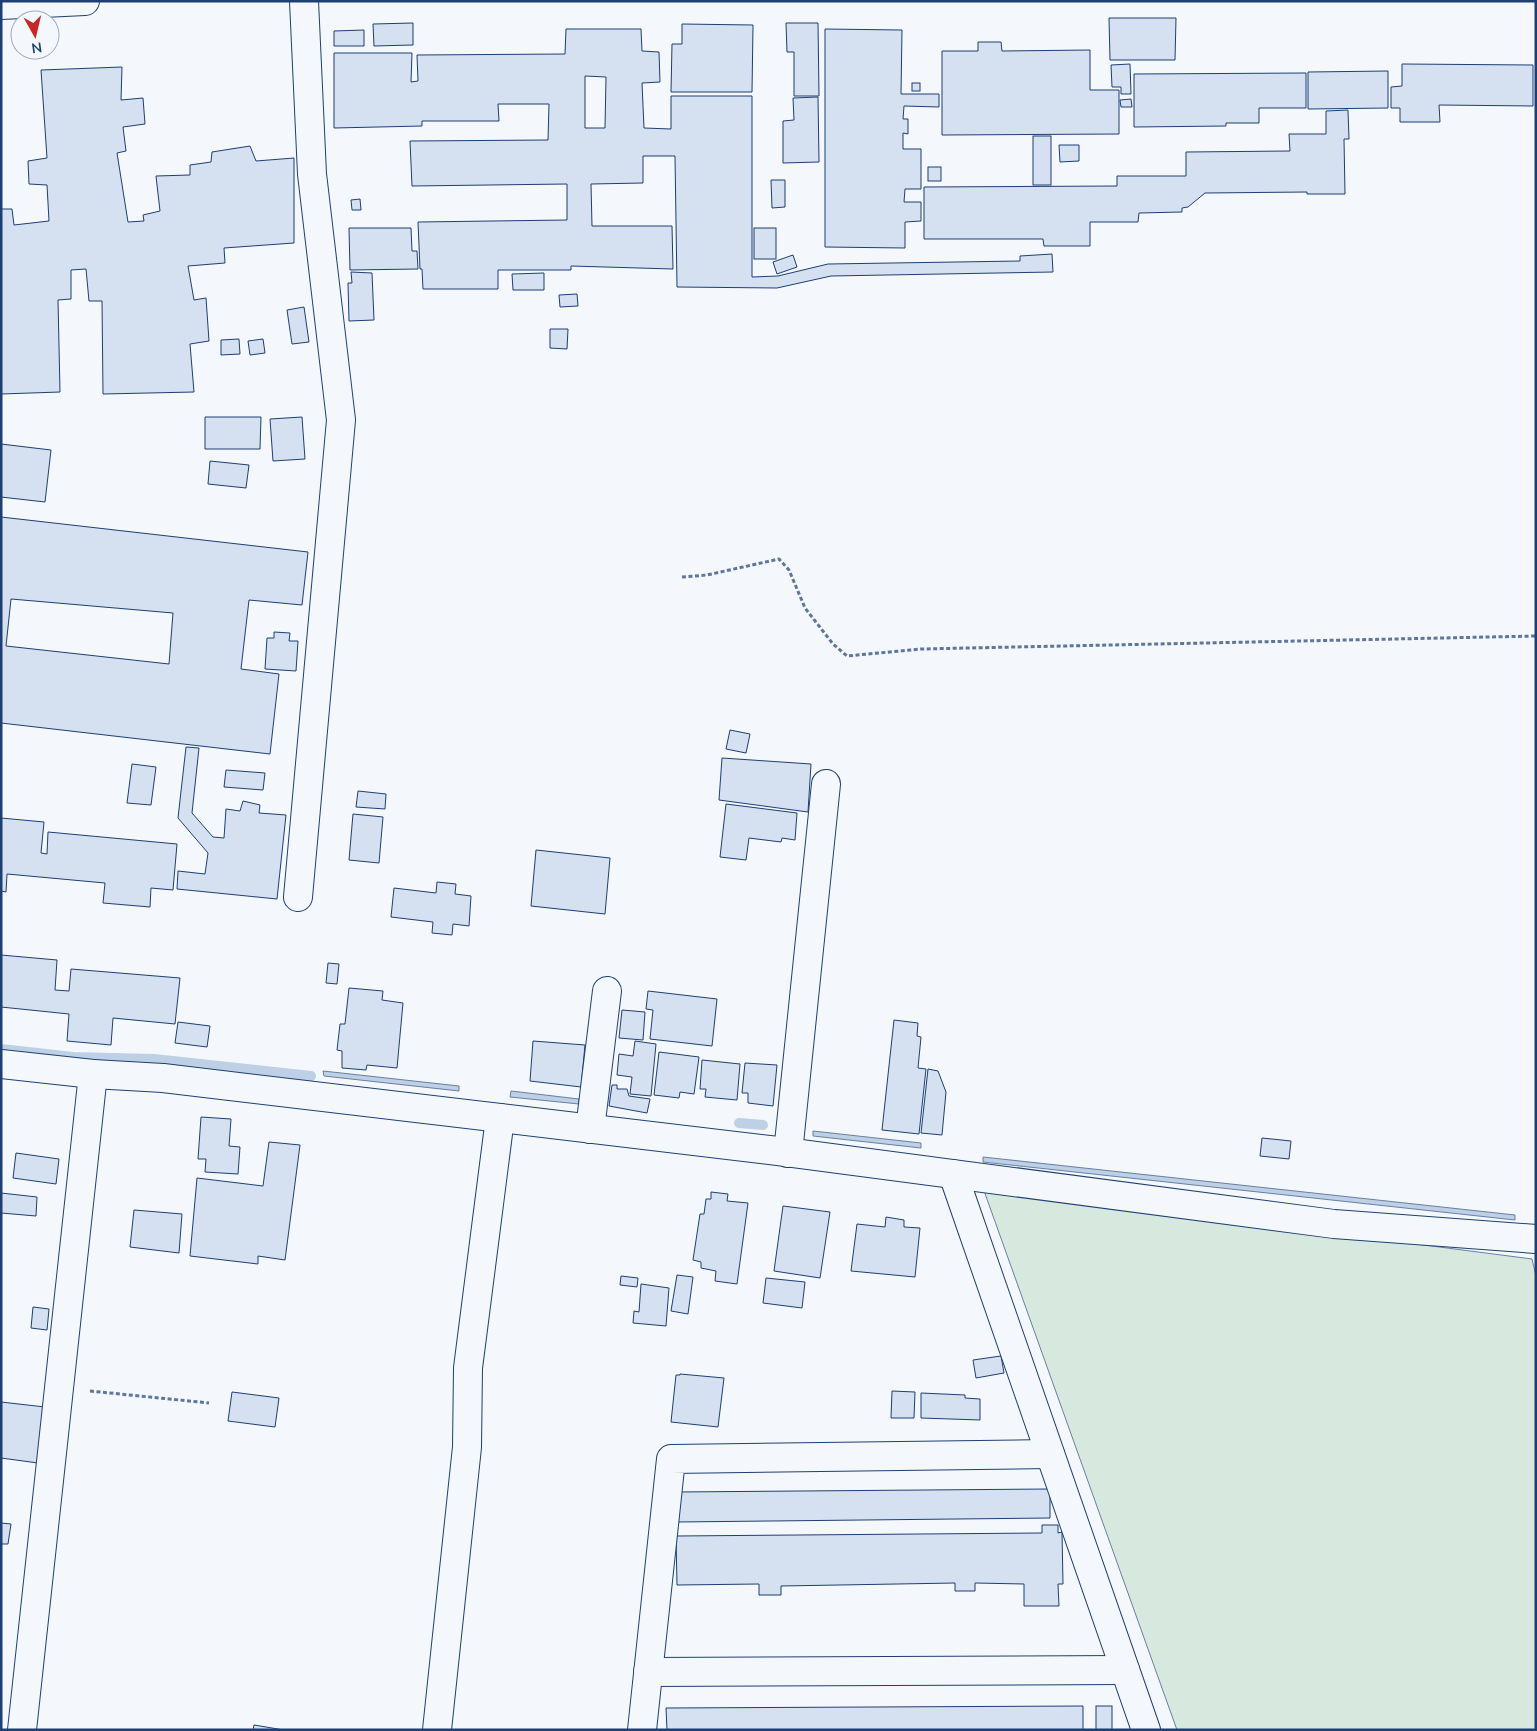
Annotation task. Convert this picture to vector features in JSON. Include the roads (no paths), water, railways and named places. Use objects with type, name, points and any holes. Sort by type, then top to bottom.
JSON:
[{"type":"street","points":[[1,5],[85,1]]},
{"type":"street","points":[[298,897],[341,420],[312,174],[304,1]]},
{"type":"street","points":[[788,1152],[826,784]]},
{"type":"street","points":[[590,1128],[607,991]]},
{"type":"street","points":[[1,1064],[93,1074],[163,1078],[590,1128],[788,1152],[1334,1224],[1536,1239]]},
{"type":"street","points":[[22,1730],[93,1074]]},
{"type":"street","points":[[437,1730],[467,1447],[468,1368],[500,1118]]},
{"type":"street","points":[[953,1174],[1146,1730]]},
{"type":"street","points":[[642,1730],[670,1459],[1050,1454]]},
{"type":"street","points":[[648,1672],[1125,1670]]},
{"type":"water","points":[[323,1071],[459,1086],[459,1091],[324,1076]]},
{"type":"water","points":[[511,1091],[579,1099],[579,1104],[510,1097]]},
{"type":"water","points":[[813,1131],[921,1143],[921,1148],[813,1136]]},
{"type":"water","points":[[983,1157],[1515,1215],[1515,1220],[983,1162]]},
{"type":"waterway","points":[[1,1049],[73,1057],[154,1059],[311,1076]]},
{"type":"waterway","points":[[739,1123],[763,1125]]}]
